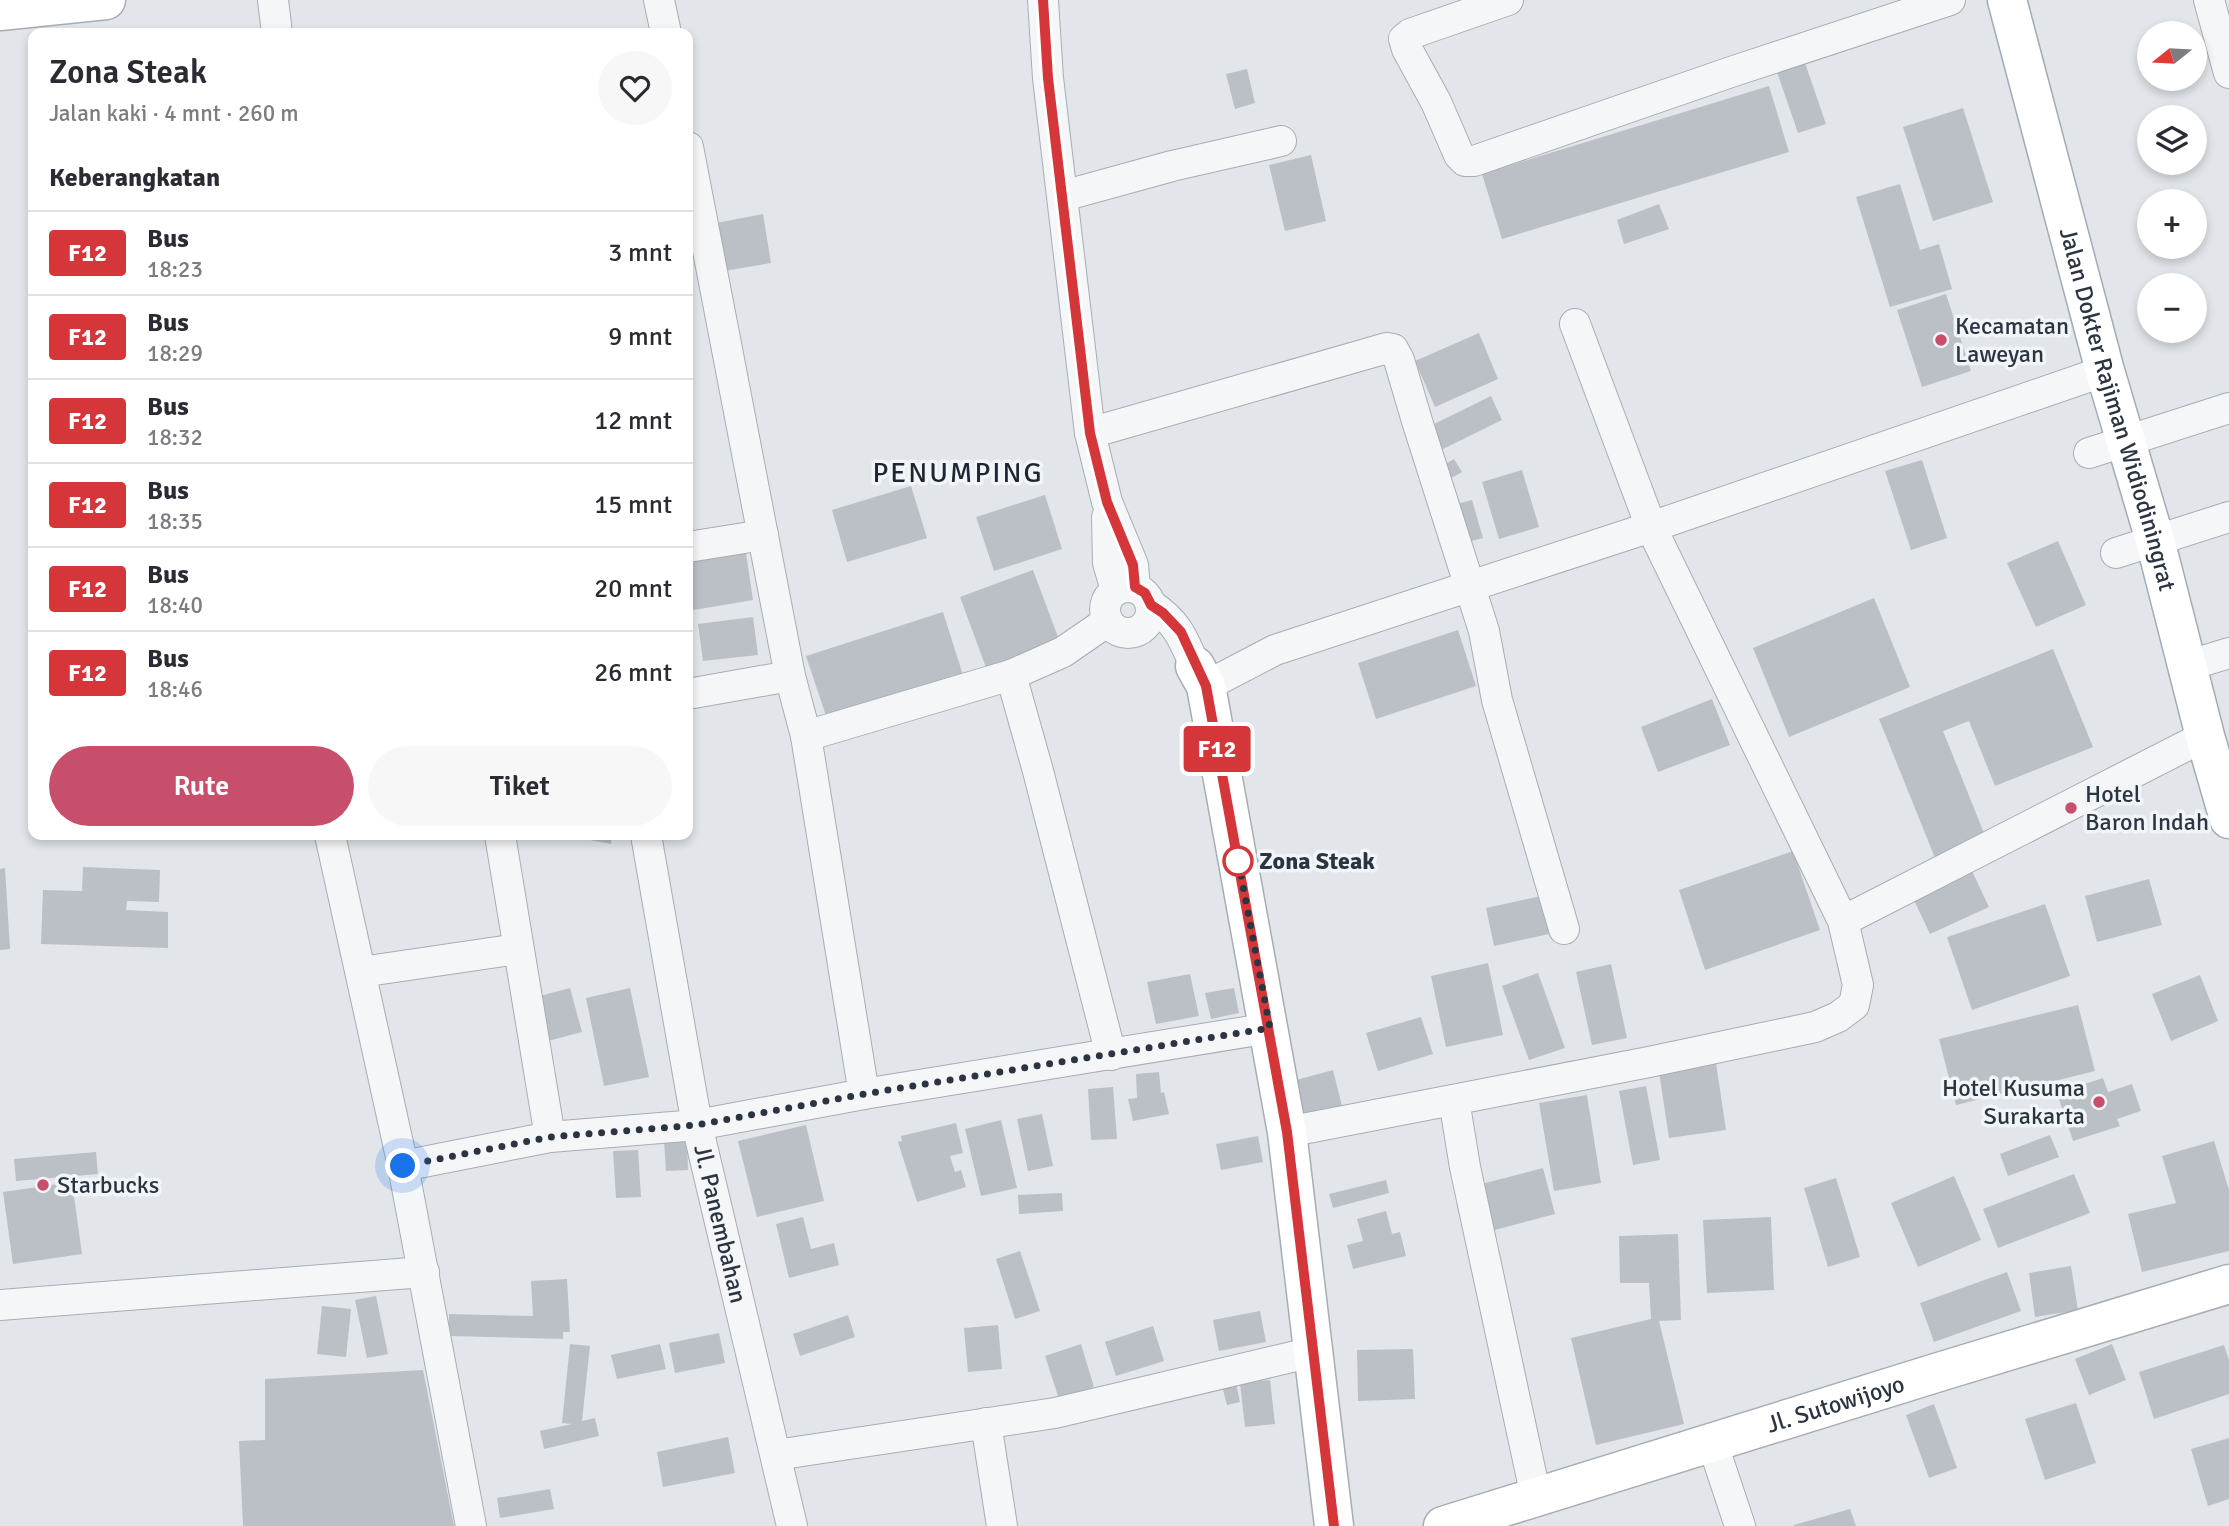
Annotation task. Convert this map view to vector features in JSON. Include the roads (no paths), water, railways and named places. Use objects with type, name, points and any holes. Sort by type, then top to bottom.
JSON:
[{"type":"main road","points":[[0,11],[106,0]]},
{"type":"main road","name":"Jalan Dokter Rajiman Widiodiningrat","points":[[2007,0],[2105,371],[2155,540],[2186,666],[2229,819]]},
{"type":"main road","points":[[1200,676],[1270,1028],[1287,1132],[1334,1526]]},
{"type":"main road","name":"Jl. Sutowijoyo","points":[[1443,1526],[2229,1284]]},
{"type":"street","points":[[272,0],[276,28]]},
{"type":"street","points":[[659,0],[665,28]]},
{"type":"street","points":[[1043,0],[1048,78],[1090,433],[1107,502],[1133,565],[1137,602]]},
{"type":"street","points":[[1508,0],[1410,34],[1404,39],[1459,155],[1465,161],[1474,161],[1718,76],[1950,0]]},
{"type":"street","points":[[2209,0],[2229,73]]},
{"type":"street","points":[[1063,196],[1172,166],[1281,141]]},
{"type":"street","points":[[693,172],[790,676],[806,736],[864,1094]]},
{"type":"street","points":[[1287,1132],[1802,1029],[1838,1017],[1854,1005],[1858,985],[1843,921],[1651,527],[1575,324]]},
{"type":"street","points":[[1090,433],[1387,348],[1393,349],[1399,360],[1484,631],[1497,700],[1564,929]]},
{"type":"street","points":[[806,736],[1012,675],[1063,652],[1108,621],[1105,607],[1107,600],[1137,602],[1163,613],[1181,632],[1200,676],[1651,527],[2105,371]]},
{"type":"street","points":[[2089,453],[2229,408]]},
{"type":"street","points":[[2116,553],[2229,517]]},
{"type":"street","points":[[693,546],[763,535]]},
{"type":"street","points":[[2186,666],[2229,653]]},
{"type":"street","points":[[1012,675],[1111,1055]]},
{"type":"street","points":[[693,693],[790,676]]},
{"type":"street","points":[[1843,921],[2205,736]]},
{"type":"street","points":[[331,840],[403,1166],[471,1526]]},
{"type":"street","points":[[501,840],[550,1137]]},
{"type":"street","name":"Jl. Panembahan","points":[[647,840],[697,1125],[792,1526]]},
{"type":"street","points":[[361,972],[517,949]]},
{"type":"street","points":[[403,1166],[550,1137],[697,1125],[864,1094],[1270,1028]]},
{"type":"street","points":[[1454,1100],[1465,1167],[1536,1497]]},
{"type":"street","points":[[0,1305],[424,1272]]},
{"type":"street","points":[[775,1455],[1101,1404],[1313,1352]]},
{"type":"street","points":[[986,1423],[1002,1526]]},
{"type":"street","points":[[1712,1442],[1740,1526]]},
{"type":"place","name":"Kecamatan Laweyan","points":[[1941,340]]},
{"type":"place","name":"Hotel Baron Indah","points":[[2071,808]]},
{"type":"place","name":"Zona Steak","points":[[1238,861]]},
{"type":"place","name":"Hotel Kusuma Surakarta","points":[[2099,1102]]},
{"type":"place","name":"Starbucks","points":[[43,1185]]},
{"type":"district","name":"PENUMPING","points":[[958,473]]}]
